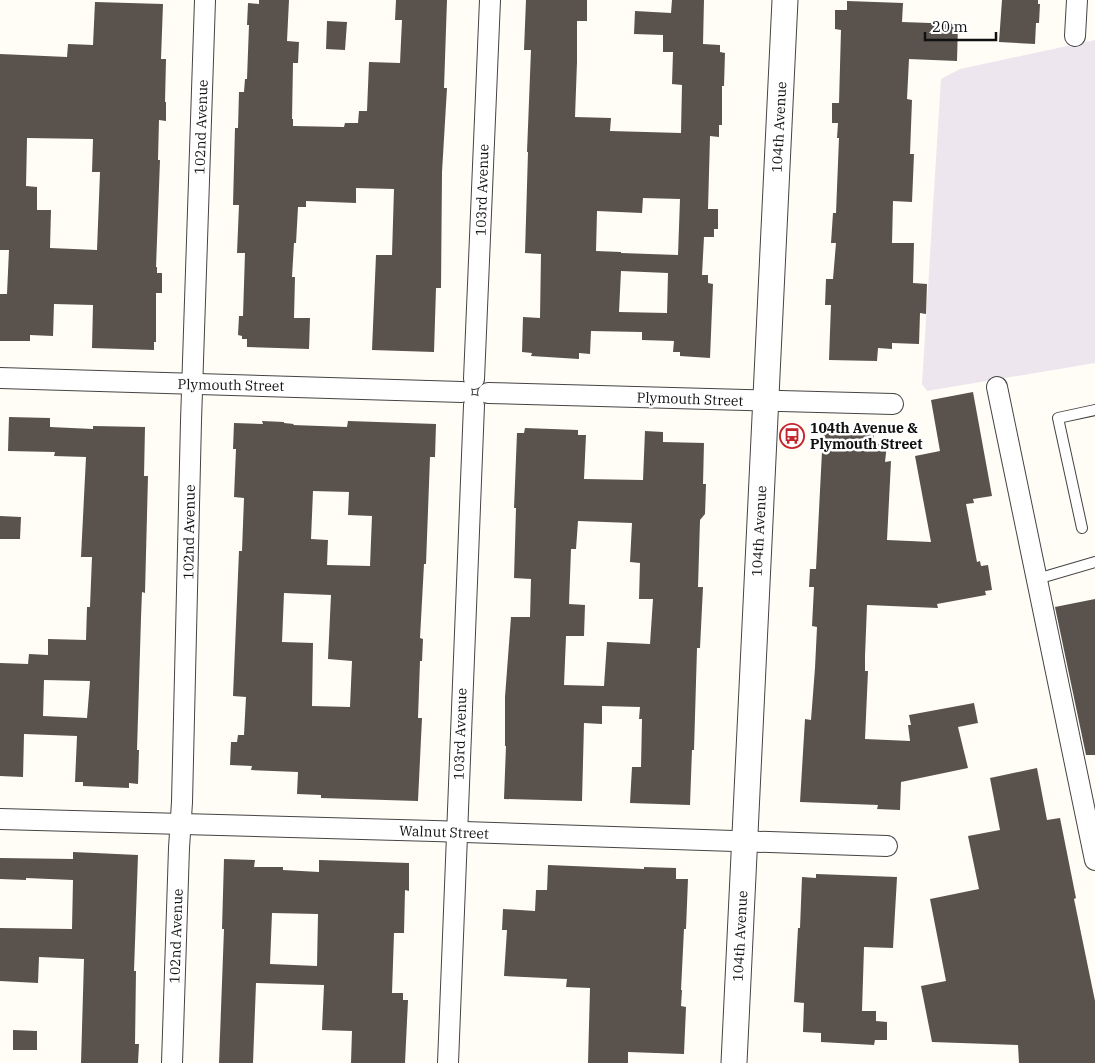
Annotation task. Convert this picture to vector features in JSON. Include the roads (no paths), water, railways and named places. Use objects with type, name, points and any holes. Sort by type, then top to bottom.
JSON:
[{"type":"street","name":"102nd Avenue","points":[[172,1063],[182,802],[205,0]]},
{"type":"street","name":"103rd Avenue","points":[[448,1063],[490,0]]},
{"type":"street","name":"104th Avenue","points":[[734,1063],[785,0]]},
{"type":"street","points":[[1075,36],[1077,0]]},
{"type":"street","name":"Plymouth Street","points":[[0,378],[892,404]]},
{"type":"street","points":[[997,386],[1095,860]]},
{"type":"street","name":"Walnut Street","points":[[0,819],[887,846]]},
{"type":"lane","points":[[1082,528],[1058,418],[1095,410]]},
{"type":"lane","points":[[1037,579],[1095,562]]},
{"type":"place","name":"104th Avenue & Plymouth Street","points":[[792,436]]}]
